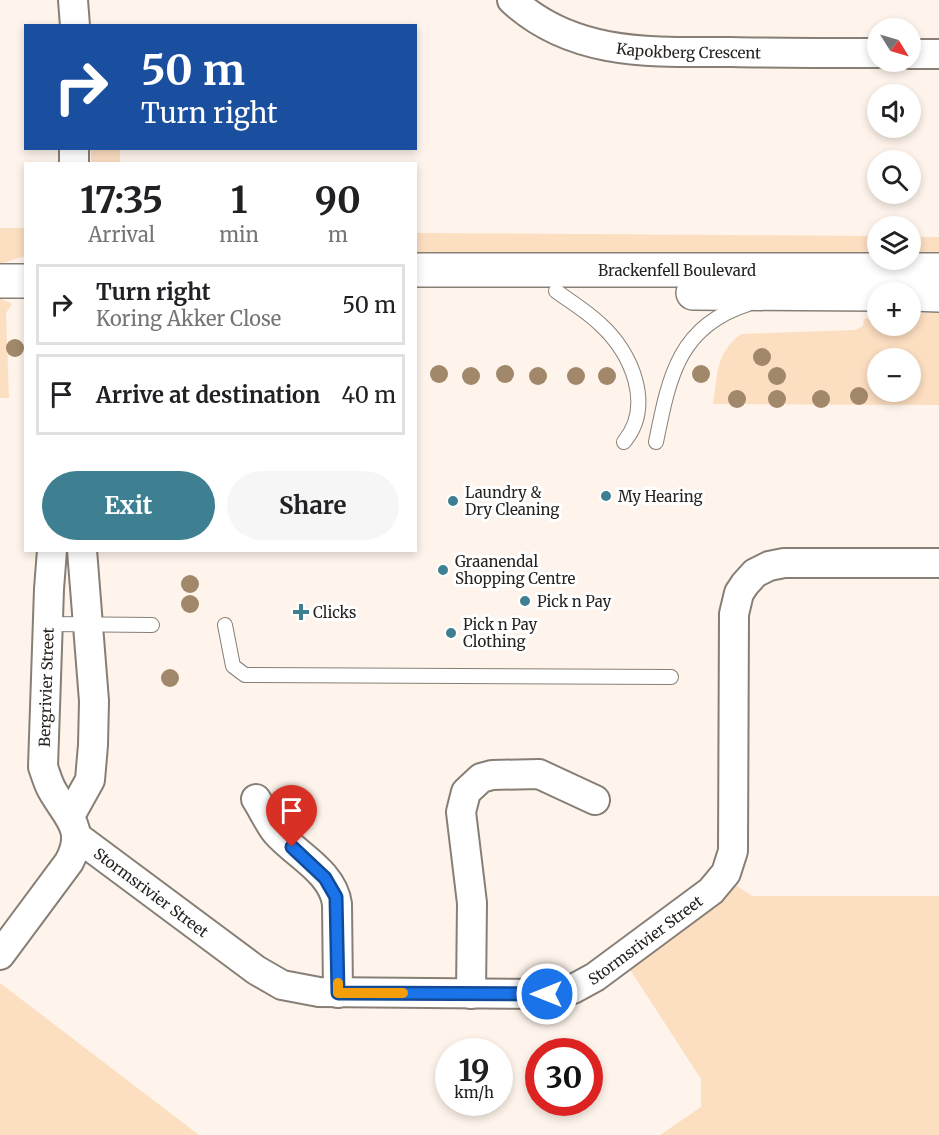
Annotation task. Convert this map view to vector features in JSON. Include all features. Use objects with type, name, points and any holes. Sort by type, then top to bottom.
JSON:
[{"type":"street","points":[[73,0],[75,24]]},
{"type":"street","name":"Kapokberg Crescent","points":[[512,0],[538,21],[560,32],[582,41],[630,51],[867,53]]},
{"type":"street","points":[[921,54],[939,54]]},
{"type":"street","name":"Brackenfell Boulevard","points":[[417,270],[939,270]]},
{"type":"street","points":[[0,281],[24,281]]},
{"type":"street","name":"Brackenfell Boulevard","points":[[417,291],[867,294]]},
{"type":"street","points":[[921,294],[939,295]]},
{"type":"street","name":"Bergrivier Street","points":[[52,552],[43,767],[51,788],[73,826]]},
{"type":"street","points":[[4,941],[69,862],[76,845],[73,826],[90,780],[94,701],[86,624],[82,552]]},
{"type":"street","name":"Stormsrivier Street","points":[[73,826],[268,978],[300,990],[338,993],[560,993],[584,984],[711,891],[726,873],[733,851],[734,614],[739,593],[755,573],[784,562],[939,563]]},
{"type":"street","points":[[471,994],[472,903],[461,812],[466,792],[482,778],[492,775],[539,774],[595,800]]},
{"type":"street","points":[[256,799],[276,832],[325,878],[334,890],[337,904],[338,993]]},
{"type":"lane","points":[[556,291],[601,325],[625,356],[637,390],[639,409],[635,427],[624,441]]},
{"type":"lane","points":[[656,442],[669,381],[677,361],[702,329],[735,309],[794,294]]},
{"type":"lane","points":[[48,624],[152,625]]},
{"type":"lane","points":[[225,625],[233,666],[245,675],[671,678]]},
{"type":"shaded area","points":[[91,150],[120,150],[120,162],[91,162]]},
{"type":"shaded area","points":[[0,228],[24,228],[24,256],[0,264]]},
{"type":"shaded area","points":[[417,233],[867,236],[867,254],[417,258]]},
{"type":"shaded area","points":[[921,237],[939,237],[939,254],[921,254]]},
{"type":"shaded area","points":[[0,298],[12,304],[6,313],[9,398],[0,398]]},
{"type":"shaded area","points":[[939,312],[939,405],[713,404],[722,357],[726,349],[741,334],[855,330],[863,326],[864,319],[867,319],[867,336],[921,336],[921,313]]},
{"type":"shaded area","points":[[734,884],[752,896],[939,896],[939,1135],[660,1135],[701,1107],[701,1079],[629,968],[722,899]]},
{"type":"shaded area","points":[[0,983],[199,1135],[0,1135]]},
{"type":"slow traffic","points":[[338,983],[338,993],[403,993]]},
{"type":"place","name":"My Hearing","points":[[606,496]]},
{"type":"place","name":"Laundry & Dry Cleaning","points":[[453,501]]},
{"type":"place","name":"Graanendal Shopping Centre","points":[[443,570]]},
{"type":"place","name":"Pick n Pay","points":[[525,601]]},
{"type":"place","name":"Clicks","points":[[301,612]]},
{"type":"place","name":"Pick n Pay Clothing","points":[[451,633]]},
{"type":"route","points":[[292,847],[325,878],[334,890],[337,904],[338,993],[547,994]]}]
